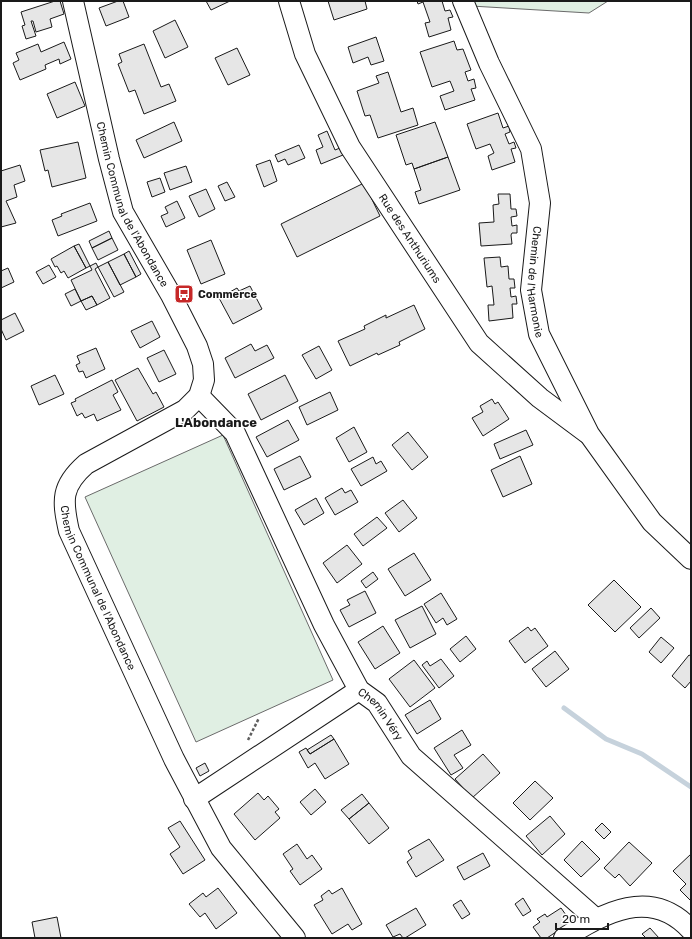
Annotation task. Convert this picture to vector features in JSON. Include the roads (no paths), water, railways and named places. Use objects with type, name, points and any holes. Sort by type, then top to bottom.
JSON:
[{"type":"street","name":"Chemin Communal de l'Abondance","points":[[73,1],[109,159],[123,212],[171,295],[197,346],[203,364],[204,380],[199,396],[185,410],[86,464],[73,475],[65,489],[64,509],[69,531],[194,799],[221,848],[295,938]]},
{"type":"street","name":"Rue des Anthuriums","points":[[289,1],[305,54],[350,147],[479,343],[540,398],[589,434]]},
{"type":"street","name":"Chemin de l'Harmonie","points":[[463,1],[489,63],[530,149],[540,202],[531,290],[539,334],[589,434],[652,522],[691,559]]},
{"type":"street","name":"Chemin Véry","points":[[199,396],[235,433],[324,624],[359,690],[377,703],[411,756],[595,918]]},
{"type":"street","points":[[194,799],[359,690]]},
{"type":"street","points":[[564,938],[595,918],[614,910],[632,907],[653,907],[669,913],[684,922],[691,930]]},
{"type":"waterway","points":[[564,708],[606,739],[642,754],[691,787]]},
{"type":"place","name":"Commerce","points":[[184,294]]},
{"type":"district","name":"L'Abondance","points":[[216,422]]}]
